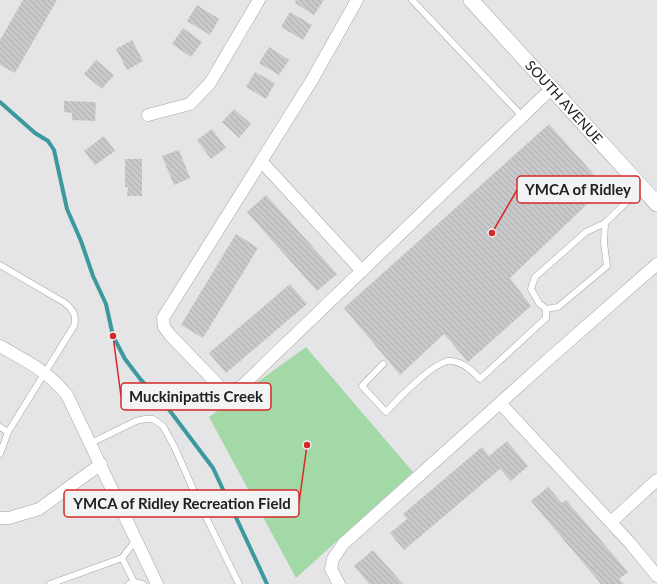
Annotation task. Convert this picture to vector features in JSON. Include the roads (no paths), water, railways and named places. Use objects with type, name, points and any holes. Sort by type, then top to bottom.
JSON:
[{"type":"street","points":[[148,115],[190,104],[195,99],[210,83],[259,0]]},
{"type":"street","points":[[357,0],[312,80],[163,318],[164,327],[170,335],[223,390],[234,391],[243,386],[552,88]]},
{"type":"street","name":"SOUTH AVENUE","points":[[471,0],[657,204]]},
{"type":"street","points":[[261,161],[362,270]]},
{"type":"street","points":[[339,584],[331,569],[333,559],[343,544],[657,264]]},
{"type":"street","points":[[0,346],[45,373],[56,382],[67,395],[157,584]]},
{"type":"street","points":[[500,403],[611,522],[657,576]]},
{"type":"street","points":[[0,518],[9,518],[39,509],[101,464]]},
{"type":"street","points":[[611,522],[657,480]]},
{"type":"lane","points":[[412,0],[522,116]]},
{"type":"lane","points":[[383,364],[362,386],[386,412],[422,377],[444,362],[451,360],[467,366],[480,380],[546,318],[546,309],[539,302],[531,289],[535,277],[586,232],[605,223],[642,187]]},
{"type":"lane","points":[[546,309],[558,307],[607,266],[604,243],[605,223]]},
{"type":"lane","points":[[0,265],[72,308],[76,320],[74,326],[8,432],[0,453]]},
{"type":"lane","points":[[91,443],[136,421],[153,419],[163,426],[175,448],[200,505],[239,584]]},
{"type":"lane","points":[[0,427],[8,432]]},
{"type":"lane","points":[[50,584],[122,558],[136,540]]},
{"type":"lane","points":[[122,558],[131,583],[143,584]]},
{"type":"waterway","points":[[0,102],[35,133],[48,141],[54,150],[67,209],[81,241],[93,276],[106,304],[113,336],[125,359],[141,380],[167,407],[213,468],[267,584]]},
{"type":"place","name":"YMCA of Ridley","points":[[492,233]]},
{"type":"place","name":"Muckinipattis Creek","points":[[113,336]]},
{"type":"place","name":"YMCA of Ridley Recreation Field","points":[[307,445]]}]
